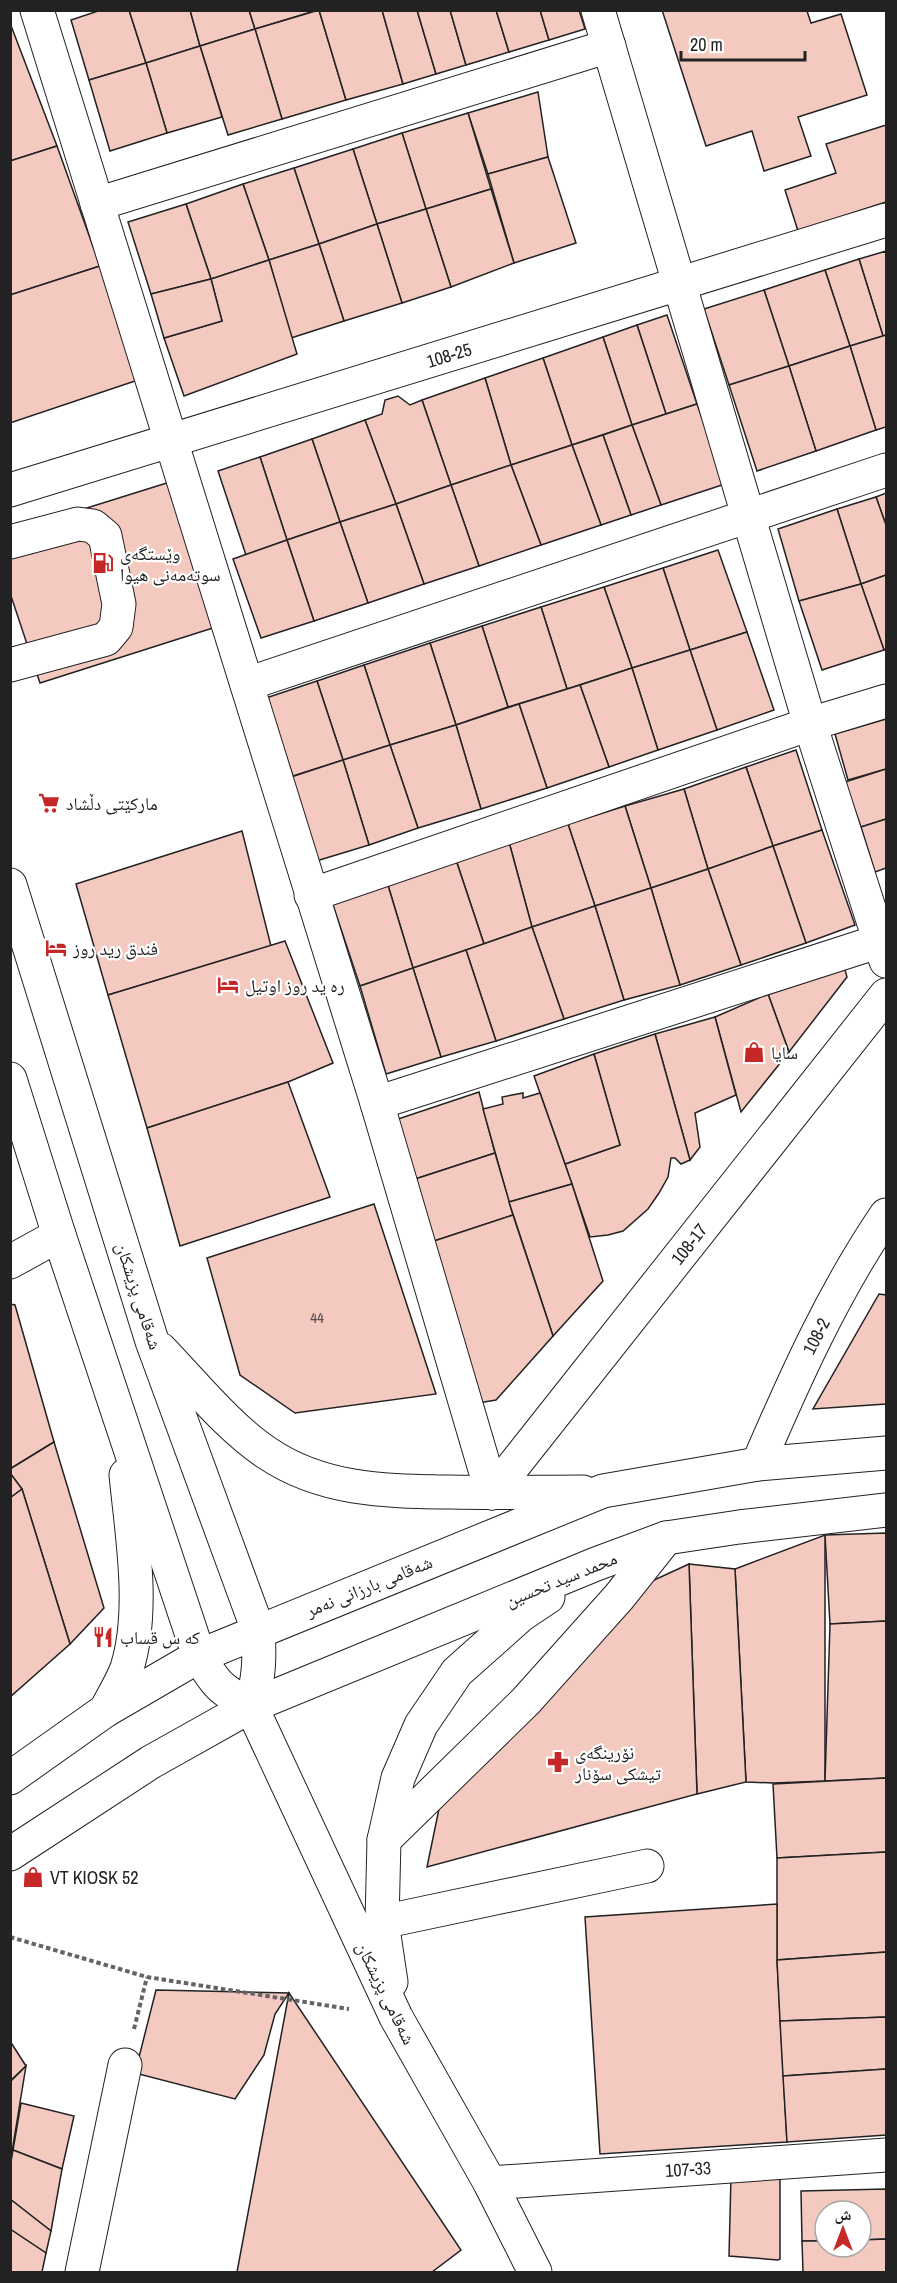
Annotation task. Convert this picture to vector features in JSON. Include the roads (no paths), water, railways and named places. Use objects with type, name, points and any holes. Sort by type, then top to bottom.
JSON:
[{"type":"street","points":[[37,10],[377,1103],[492,1493]]},
{"type":"street","points":[[377,1103],[883,951],[810,724],[598,10]]},
{"type":"street","points":[[97,204],[609,46]]},
{"type":"street","name":"108-25","points":[[10,490],[886,220]]},
{"type":"street","points":[[247,684],[886,470]]},
{"type":"street","points":[[10,542],[78,524],[93,526],[105,536],[119,604],[116,627],[106,639],[12,658]]},
{"type":"street","points":[[311,895],[810,724],[886,701]]},
{"type":"street","name":"شەقامی پزیشکان","points":[[10,885],[152,1341],[258,1630],[261,1661],[258,1684],[251,1706],[396,2017],[490,2183],[535,2272]]},
{"type":"street","name":"108-17","points":[[492,1493],[886,995]]},
{"type":"street","points":[[10,1079],[59,1235],[199,1656],[215,1682],[251,1706]]},
{"type":"street","name":"108-2","points":[[758,1464],[820,1326],[886,1215]]},
{"type":"street","points":[[10,1262],[59,1235]]},
{"type":"street","points":[[152,1341],[233,1424],[267,1454],[311,1476],[365,1489],[492,1493],[603,1491]]},
{"type":"street","points":[[106,1710],[126,1670],[135,1635],[135,1576],[121,1420]]},
{"type":"street","name":"شەقامی بارزانی نەمر","points":[[10,1778],[106,1710],[199,1656],[603,1491],[758,1464],[886,1453]]},
{"type":"street","name":"محمد سید تحسین","points":[[251,1706],[596,1564],[666,1538],[886,1510]]},
{"type":"street","points":[[384,1840],[526,1701],[619,1597],[666,1538]]},
{"type":"street","points":[[396,2017],[382,1922],[384,1840],[398,1778],[421,1725],[457,1672],[520,1615],[596,1564]]},
{"type":"street","points":[[10,1854],[151,1762],[251,1706]]},
{"type":"street","points":[[382,1922],[647,1866]]},
{"type":"street","points":[[82,2272],[125,2066]]},
{"type":"street","name":"107-33","points":[[490,2183],[886,2155]]},
{"type":"place","name":"وێستگەی سوتەمەنی هیوا","points":[[103,563]]},
{"type":"place","name":"مارکێتی دڵشاد","points":[[49,803]]},
{"type":"place","name":"فندق ريد روز","points":[[56,948]]},
{"type":"place","name":"ره يد روز اوتيل","points":[[228,985]]},
{"type":"place","name":"سايا","points":[[754,1052]]},
{"type":"place","name":"كه س قساب","points":[[103,1637]]},
{"type":"place","name":"نۆرینگەی تیشکی سۆنار","points":[[558,1762]]},
{"type":"place","name":"VT KIOSK 52","points":[[33,1877]]}]
